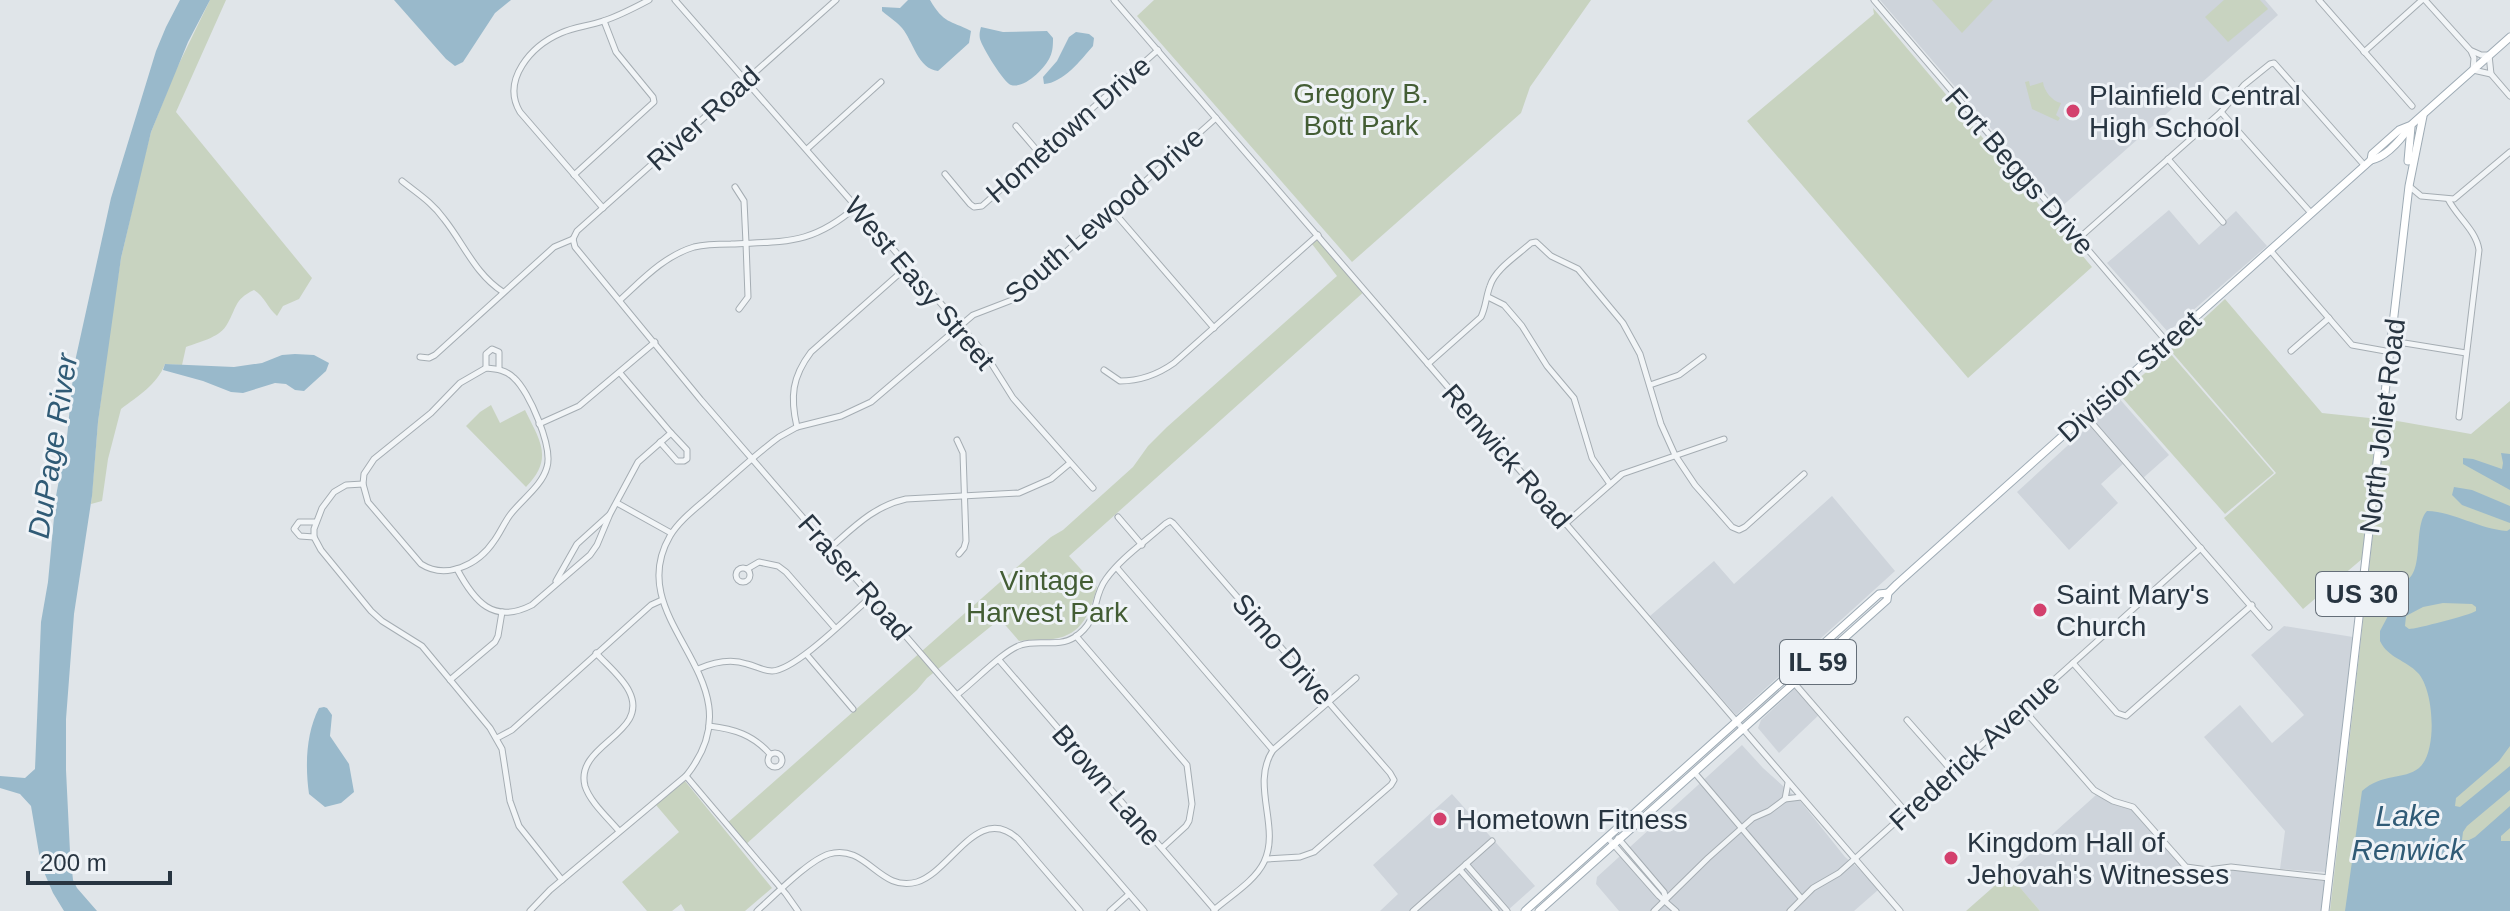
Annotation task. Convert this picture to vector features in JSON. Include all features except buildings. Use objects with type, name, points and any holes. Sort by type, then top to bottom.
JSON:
[{"type":"main road","points":[[2411,125],[2510,37]]},
{"type":"main road","name":"North Joliet Road","points":[[2410,163],[2415,162],[2423,114]]},
{"type":"main road","name":"Division Street","points":[[2368,163],[2372,154],[2399,130],[2411,125]]},
{"type":"main road","name":"Division Street","points":[[1737,721],[1887,600],[1888,593],[2311,213],[2368,163],[2377,160],[2411,125]]},
{"type":"main road","name":"North Joliet Road","points":[[2329,878],[2391,352],[2409,186],[2411,125]]},
{"type":"main road","points":[[2390,148],[2399,148],[2410,163]]},
{"type":"main road","name":"Division Street","points":[[1743,728],[1791,679]]},
{"type":"main road","name":"IL 59","points":[[1525,911],[1737,721]]},
{"type":"main road","name":"IL 59","points":[[1539,911],[1743,728]]},
{"type":"main road","name":"US 30","points":[[2325,911],[2329,878]]},
{"type":"street","points":[[603,208],[520,112],[514,102],[515,79],[529,58],[548,40],[604,21],[649,0]]},
{"type":"street","name":"West Easy Street","points":[[675,0],[986,355],[1013,398],[1093,488]]},
{"type":"street","name":"River Road","points":[[420,357],[435,355],[554,247],[573,239],[577,231],[836,0]]},
{"type":"street","name":"Renwick Road","points":[[1114,0],[1900,911]]},
{"type":"street","name":"Fort Beggs Drive","points":[[1874,0],[2167,342]]},
{"type":"street","points":[[2319,0],[2412,106]]},
{"type":"street","points":[[2364,52],[2424,0],[2471,51],[2473,70],[2491,74]]},
{"type":"street","points":[[574,175],[654,102],[616,52],[604,21]]},
{"type":"street","name":"Hometown Drive","points":[[945,174],[970,204],[977,207],[1158,50]]},
{"type":"street","points":[[2471,51],[2489,55],[2491,74],[2510,96]]},
{"type":"street","points":[[2078,239],[2221,112],[2245,84],[2270,64],[2274,63],[2368,163]]},
{"type":"street","points":[[807,149],[881,82]]},
{"type":"street","points":[[2221,112],[2311,213]]},
{"type":"street","name":"South Lewood Drive","points":[[671,533],[685,517],[779,437],[797,427],[841,416],[871,402],[973,315],[1012,300],[1216,118]]},
{"type":"street","points":[[1016,126],[1040,154]]},
{"type":"street","points":[[2409,186],[2421,196],[2457,198],[2510,152]]},
{"type":"street","points":[[2168,159],[2223,222]]},
{"type":"street","points":[[402,181],[438,211],[471,261],[493,286],[503,292]]},
{"type":"street","points":[[735,187],[744,201],[748,297],[739,309]]},
{"type":"street","points":[[2407,204],[2421,196]]},
{"type":"street","points":[[2448,199],[2474,234],[2479,250],[2459,417]]},
{"type":"street","points":[[620,300],[659,266],[681,252],[696,247],[806,238],[838,222],[857,206]]},
{"type":"street","points":[[1113,211],[1214,328]]},
{"type":"street","points":[[1104,370],[1120,381],[1147,378],[1174,363],[1318,235]]},
{"type":"street","name":"Fraser Road","points":[[573,239],[575,247],[752,459],[1144,911]]},
{"type":"street","points":[[1428,364],[1481,317],[1497,274],[1536,242],[1551,256],[1578,269],[1613,309],[1632,338],[1661,424],[1675,455],[1695,485],[1732,527],[1739,530],[1804,474]]},
{"type":"street","points":[[2270,250],[2352,345],[2391,352]]},
{"type":"street","points":[[797,427],[793,400],[800,367],[811,352],[908,266]]},
{"type":"street","points":[[1488,297],[1504,305],[1522,326],[1547,366],[1574,398],[1592,458],[1610,484]]},
{"type":"street","points":[[2291,351],[2329,318]]},
{"type":"street","points":[[2392,341],[2466,353]]},
{"type":"street","points":[[539,424],[579,406],[655,342]]},
{"type":"street","points":[[486,368],[486,354],[492,349],[501,356],[499,369]]},
{"type":"street","points":[[1650,385],[1679,375],[1703,357]]},
{"type":"street","points":[[486,368],[507,372],[518,382],[547,439],[549,454],[544,476],[508,517],[486,550],[457,569],[432,571],[421,564],[368,502],[363,484],[364,474],[374,459],[431,413],[460,383],[486,368]]},
{"type":"street","points":[[620,373],[687,450],[687,459],[677,461],[660,442]]},
{"type":"street","points":[[2085,415],[2269,627]]},
{"type":"street","points":[[457,569],[479,603],[502,612],[522,610],[532,605],[590,555],[638,462],[671,433]]},
{"type":"street","points":[[1565,524],[1622,474],[1724,439]]},
{"type":"street","points":[[957,440],[963,453],[966,541],[959,554]]},
{"type":"street","points":[[830,548],[868,515],[892,502],[1019,493],[1051,479],[1070,463]]},
{"type":"street","points":[[363,484],[346,485],[334,492],[316,522],[314,537],[371,611],[422,646],[497,738],[510,801],[519,826],[562,880]]},
{"type":"street","points":[[530,911],[562,880],[686,776],[702,753],[709,726],[709,700],[698,669],[662,600],[661,560],[671,533],[617,503]]},
{"type":"street","points":[[554,585],[577,544],[610,514]]},
{"type":"street","points":[[958,694],[1010,650],[1021,645],[1065,642],[1076,636],[1093,617],[1103,583],[1142,545],[1118,517]]},
{"type":"street","name":"Simo Drive","points":[[1142,545],[1170,521],[1176,524],[1394,780],[1317,850],[1300,857],[1266,859]]},
{"type":"street","points":[[314,537],[300,536],[294,529],[299,522],[316,522]]},
{"type":"street","name":"Frederick Avenue","points":[[1790,911],[1801,898],[1839,873],[2201,548]]},
{"type":"street","points":[[747,569],[759,562],[778,566],[835,628]]},
{"type":"street","points":[[1117,568],[1273,750]]},
{"type":"street","points":[[698,669],[735,661],[772,671],[784,668],[807,655],[872,596]]},
{"type":"street","points":[[497,738],[512,730],[651,605],[662,600]]},
{"type":"street","points":[[2073,663],[2117,713],[2123,716],[2130,714],[2252,605]]},
{"type":"street","points":[[450,680],[495,642],[502,612]]},
{"type":"street","points":[[1076,636],[1187,765],[1192,804],[1189,821],[1162,848]]},
{"type":"street","points":[[596,653],[626,686],[632,702],[628,723],[596,753],[586,768],[585,777],[590,796],[619,831]]},
{"type":"street","points":[[807,655],[853,709]]},
{"type":"street","name":"Brown Lane","points":[[999,660],[1214,910]]},
{"type":"street","points":[[1214,910],[1255,875],[1266,859],[1269,844],[1263,774],[1273,750],[1356,678]]},
{"type":"street","points":[[1791,679],[1906,812]]},
{"type":"street","points":[[2023,709],[2094,790],[2113,801],[2133,807],[2186,867],[2208,870],[2231,867],[2329,878]]},
{"type":"street","points":[[1907,720],[1952,771]]},
{"type":"street","points":[[709,726],[742,732],[758,741],[770,754]]},
{"type":"street","points":[[1694,772],[1801,898]]},
{"type":"street","points":[[686,776],[783,889],[798,911]]},
{"type":"street","points":[[1785,799],[1788,782]]},
{"type":"street","points":[[1654,911],[1753,818],[1785,799],[1801,797]]},
{"type":"street","points":[[757,911],[822,857],[845,852],[866,861],[890,881],[906,884],[929,876],[976,835],[996,828],[1018,839],[1080,911]]},
{"type":"street","points":[[1610,835],[1659,896],[1676,911]]},
{"type":"street","points":[[1413,911],[1492,841]]},
{"type":"street","points":[[1466,864],[1507,911]]},
{"type":"street","points":[[1460,870],[1496,911]]},
{"type":"street","points":[[1110,911],[1129,894]]},
{"type":"shaded area","name":"Plainfield Central High School","points":[[1880,0],[2265,0],[2278,15],[2060,208]]},
{"type":"shaded area","points":[[2169,210],[2199,245],[2236,211],[2267,246],[2168,332],[2107,263]]},
{"type":"shaded area","points":[[2117,396],[2169,455],[2143,478],[2092,420]]},
{"type":"shaded area","points":[[2090,425],[2124,463],[2101,484],[2118,503],[2069,550],[2017,492]]},
{"type":"shaded area","points":[[1832,496],[1895,571],[1736,715],[1650,616],[1714,561],[1734,584]]},
{"type":"shaded area","points":[[2284,626],[2353,637],[2325,872],[2280,869],[2285,831],[2204,737],[2240,705],[2272,743],[2304,715],[2251,655]]},
{"type":"shaded area","points":[[1800,684],[1823,711],[1779,753],[1758,728],[1761,720]]},
{"type":"shaded area","points":[[1742,745],[1801,802],[1845,857],[1878,890],[1854,911],[1619,911],[1596,884],[1597,877]]},
{"type":"shaded area","points":[[1452,794],[1535,886],[1507,911],[1380,911],[1398,894],[1373,865]]},
{"type":"shaded area","points":[[2096,795],[2132,809],[2188,870],[2208,873],[2227,869],[2325,881],[2322,911],[2040,911],[2008,874]]},
{"type":"green space","points":[[210,0],[226,0],[176,112],[312,278],[299,299],[283,306],[277,316],[254,290],[247,294],[239,301],[223,330],[186,347],[182,365],[165,364],[152,384],[121,409],[108,459],[102,501],[91,504],[113,307],[144,158],[174,74]]},
{"type":"green space","name":"Gregory B. Bott Park","points":[[1154,0],[1591,0],[1530,87],[1521,113],[1352,262],[1137,16]]},
{"type":"green space","points":[[1932,0],[1993,0],[1962,33]]},
{"type":"green space","points":[[2224,0],[2260,0],[2268,9],[2228,42],[2205,17]]},
{"type":"green space","points":[[1873,8],[2092,267],[1968,378],[1747,121],[1874,14]]},
{"type":"green space","points":[[2029,81],[2030,86],[2043,82],[2049,95],[2061,103],[2056,115],[2060,118],[2058,121],[2032,109],[2025,82]]},
{"type":"green space","name":"Vintage Harvest Park","points":[[1320,238],[1366,290],[1069,556],[1097,587],[1084,621],[1063,637],[1019,641],[1000,619],[927,678],[744,846],[726,824],[1051,537],[1063,530],[1133,467],[1167,427],[1337,276],[1312,244]]},
{"type":"green space","points":[[2225,299],[2322,413],[2379,419],[2362,559],[2303,609],[2224,518],[2276,473],[2170,350]]},
{"type":"green space","points":[[2169,352],[2274,473],[2225,514],[2120,395]]},
{"type":"green space","points":[[2510,401],[2510,911],[2330,911],[2386,419],[2471,434]]},
{"type":"green space","points":[[491,405],[500,423],[525,410],[539,440],[542,449],[540,467],[526,487],[466,426]]},
{"type":"green space","points":[[685,781],[772,888],[745,911],[685,911],[681,904],[672,911],[647,911],[622,882],[679,832],[656,805]]},
{"type":"green space","points":[[2028,868],[2035,869],[2017,884],[2040,911],[1966,911],[2008,874],[2016,884],[2018,874]]},
{"type":"water","points":[[180,0],[210,0],[188,42],[151,132],[121,258],[98,422],[92,496],[74,614],[66,719],[70,852],[73,880],[97,911],[64,911],[41,865],[31,806],[20,794],[0,788],[0,776],[25,778],[35,769],[41,622],[74,366],[111,198],[156,51]]},
{"type":"water","points":[[394,0],[511,0],[495,13],[463,62],[455,66]]},
{"type":"water","points":[[908,0],[930,0],[944,17],[971,31],[969,43],[938,71],[925,65],[906,33],[882,11],[882,7],[900,8]]},
{"type":"water","points":[[981,27],[1003,32],[1047,31],[1053,38],[1051,55],[1034,77],[1022,84],[1011,85],[985,49],[980,39]]},
{"type":"water","points":[[1076,32],[1094,38],[1093,46],[1065,75],[1044,84],[1043,77],[1057,61],[1069,37]]},
{"type":"water","points":[[295,354],[314,355],[329,363],[326,371],[304,391],[275,383],[243,393],[231,392],[163,370],[165,364],[234,367]]},
{"type":"water","points":[[2501,453],[2510,454],[2510,490],[2463,464],[2463,458],[2473,459],[2502,469]]},
{"type":"water","points":[[2454,487],[2472,490],[2510,506],[2510,523],[2462,505],[2452,495]]},
{"type":"water","name":"Lake Renwick","points":[[2427,511],[2437,512],[2497,530],[2510,529],[2510,746],[2499,761],[2456,798],[2455,806],[2460,807],[2510,766],[2510,790],[2467,826],[2462,840],[2475,837],[2510,806],[2510,828],[2501,836],[2501,841],[2510,841],[2510,911],[2345,911],[2362,791],[2377,782],[2413,772],[2425,760],[2429,749],[2432,721],[2423,681],[2418,673],[2383,647],[2380,641],[2380,631],[2389,614],[2390,585],[2410,578],[2414,570],[2423,518]],"holes":[[[2443,603],[2472,604],[2476,611],[2464,616],[2409,629],[2405,626],[2406,616],[2423,607]]]},
{"type":"water","points":[[324,707],[332,715],[330,736],[349,764],[354,792],[341,803],[325,807],[309,794],[307,772],[311,728],[319,708]]},
{"type":"place","name":"Plainfield Central High School","points":[[2073,111]]},
{"type":"place","name":"Saint Mary's Church","points":[[2040,610]]},
{"type":"place","name":"Hometown Fitness","points":[[1440,819]]},
{"type":"place","name":"Kingdom Hall of Jehovah's Witnesses","points":[[1951,858]]},
{"type":"water label","name":"DuPage River","points":[[53,446]]}]
